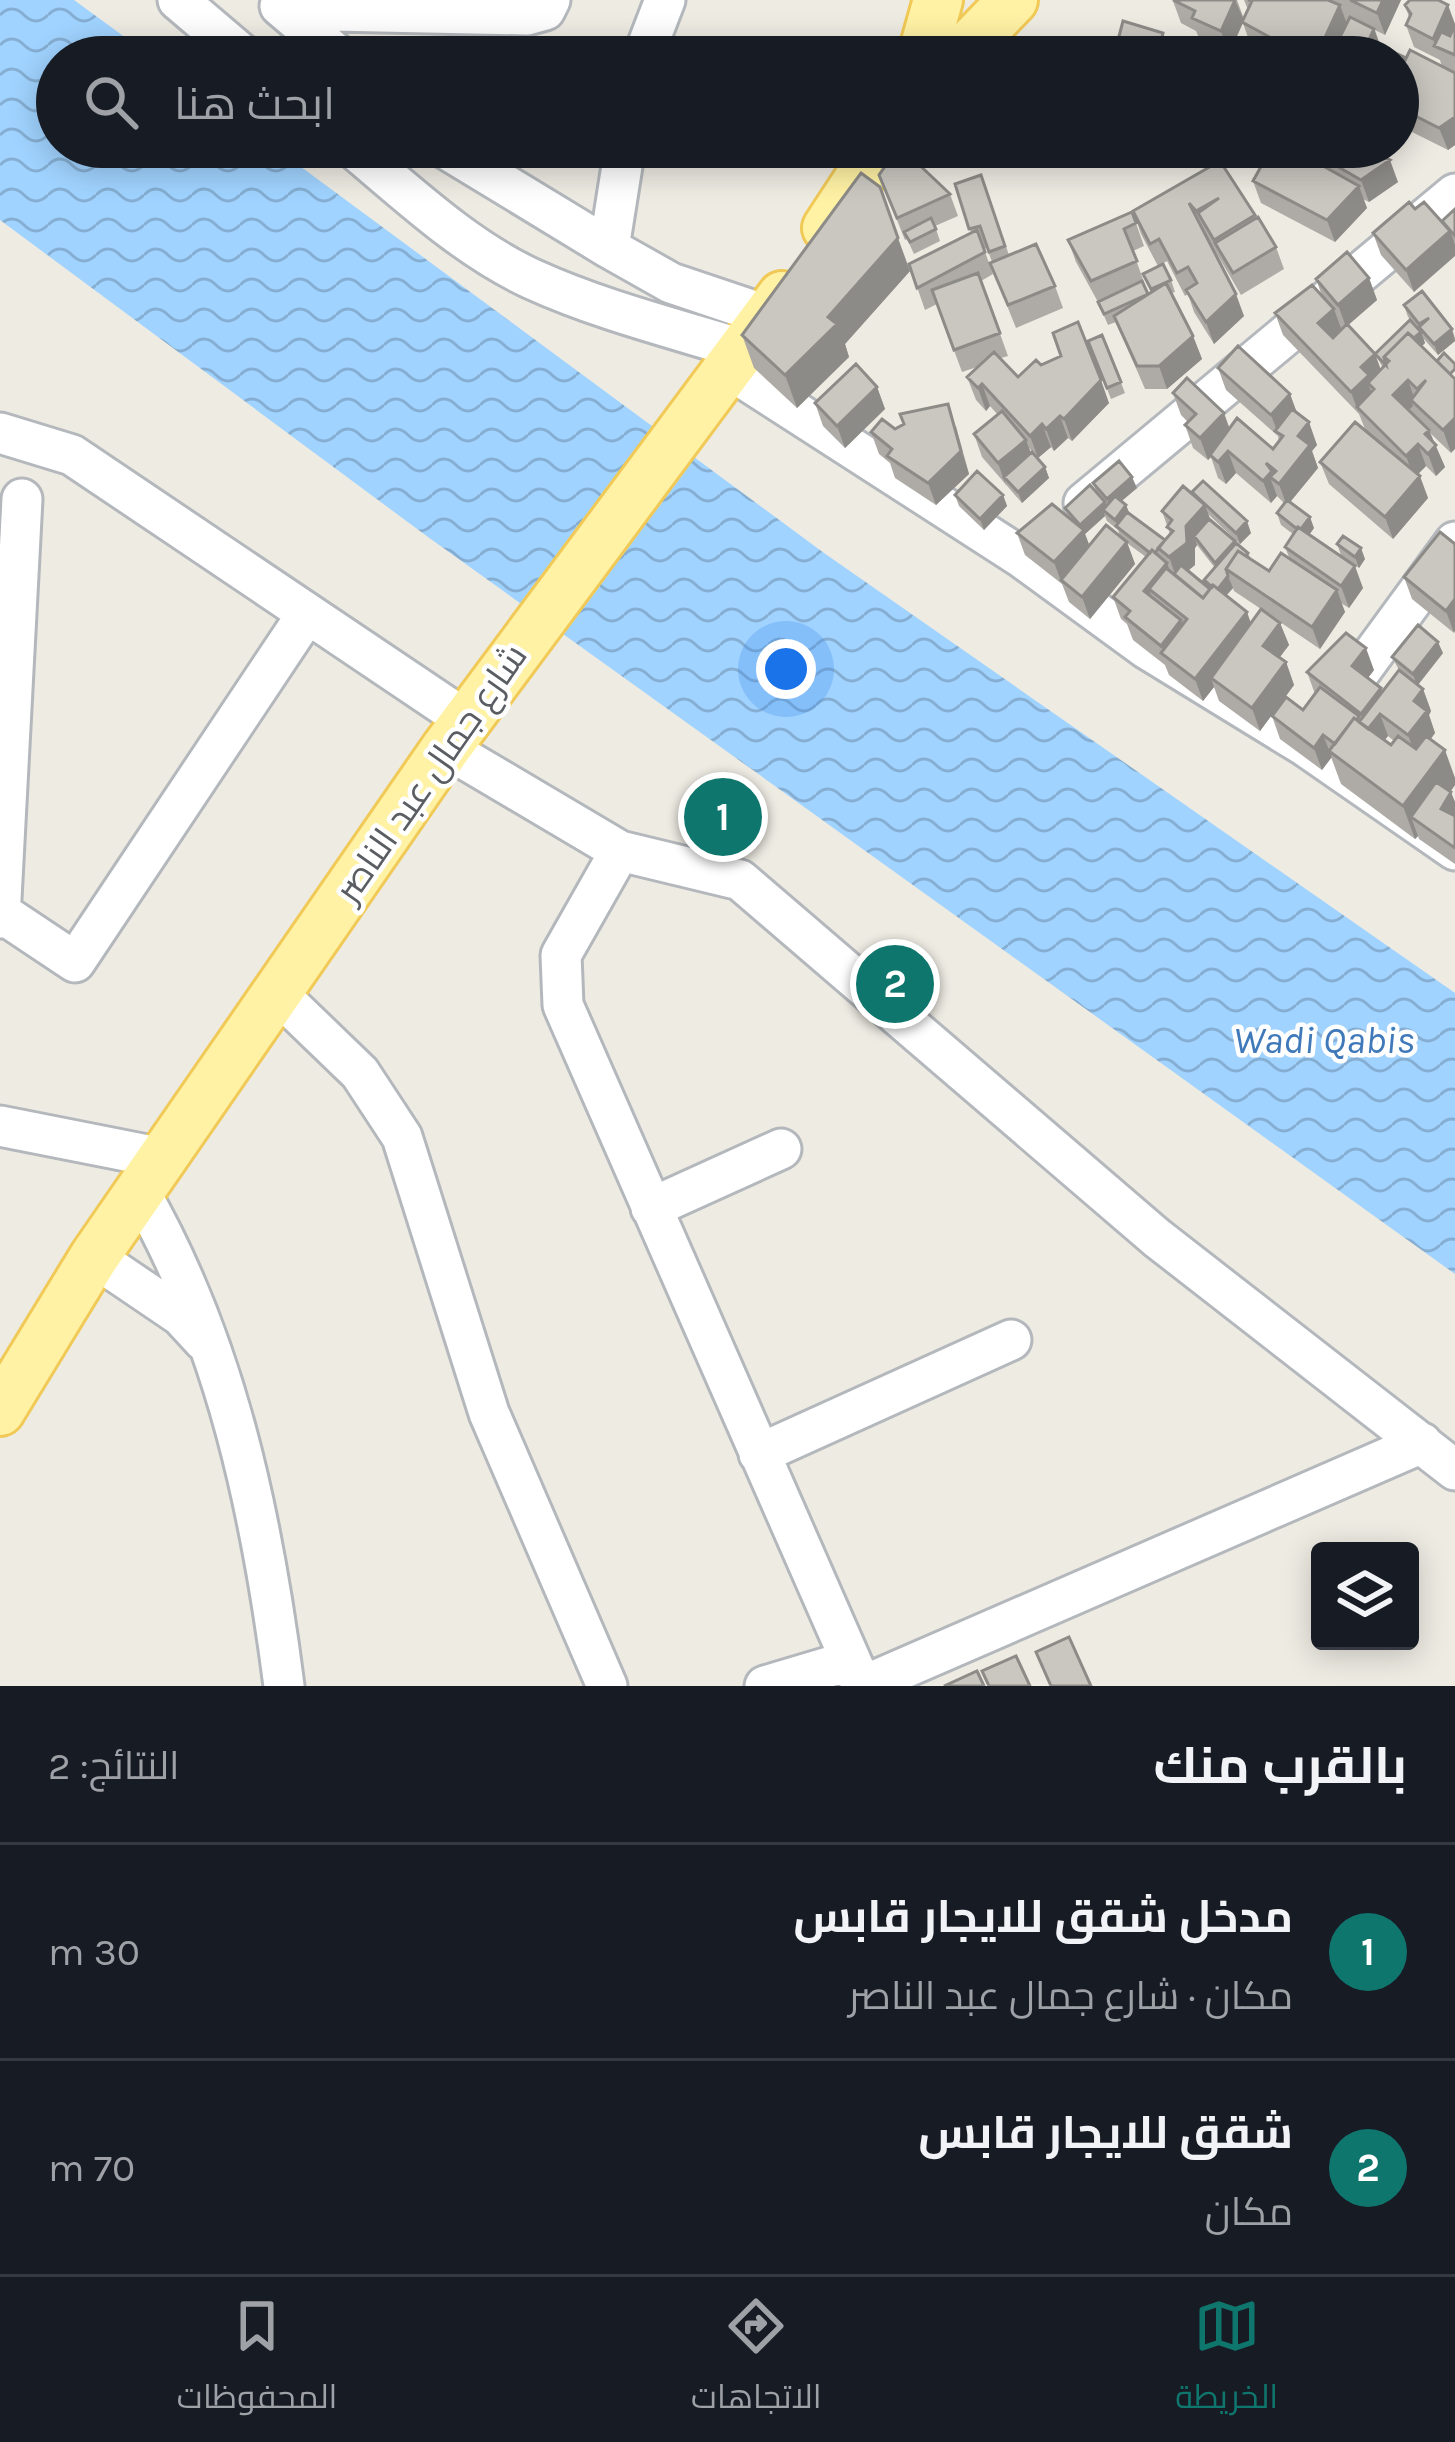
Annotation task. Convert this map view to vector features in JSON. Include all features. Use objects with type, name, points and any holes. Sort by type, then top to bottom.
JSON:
[{"type":"main road","points":[[928,36],[938,0]]},
{"type":"main road","points":[[978,36],[1012,0]]},
{"type":"main road","name":"شارع جمال عبد الناصر","points":[[0,1412],[94,1257],[276,992],[468,718],[737,359],[866,168]]},
{"type":"street","points":[[178,0],[220,36]]},
{"type":"street","points":[[279,5],[527,15],[545,10],[550,0]]},
{"type":"street","points":[[651,36],[665,0]]},
{"type":"street","points":[[279,5],[315,36]]},
{"type":"street","points":[[378,168],[456,232],[529,278],[737,359],[1147,649],[1305,746],[1455,850]]},
{"type":"street","points":[[475,168],[576,233],[671,283],[737,359]]},
{"type":"street","points":[[609,248],[622,168]]},
{"type":"street","points":[[1021,557],[1455,194]]},
{"type":"street","points":[[307,614],[75,962],[0,914],[13,436],[72,455],[468,718],[620,851],[740,880],[1157,1238],[1455,1470]]},
{"type":"street","points":[[1305,746],[1455,542]]},
{"type":"street","points":[[620,851],[570,935],[559,978],[563,1005],[858,1678]]},
{"type":"street","points":[[276,992],[360,1073],[402,1137],[489,1413],[607,1686]]},
{"type":"street","points":[[0,1126],[151,1174],[211,1349],[268,1565],[284,1686]]},
{"type":"street","points":[[651,1208],[781,1149]]},
{"type":"street","points":[[94,1257],[181,1316],[211,1349]]},
{"type":"street","points":[[759,1454],[1011,1340]]},
{"type":"street","points":[[765,1686],[858,1678],[1422,1443]]},
{"type":"water","name":"Wadi Qabis","points":[[0,0],[74,0],[123,36],[36,36],[36,168],[302,168],[824,553],[1455,993],[1455,1274],[428,537],[0,220]]},
{"type":"building","points":[[1173,0],[1235,0],[1221,31],[1192,18],[1195,11]]},
{"type":"building","points":[[1248,0],[1328,0],[1340,5],[1326,36],[1268,36],[1242,22],[1252,1]]},
{"type":"building","points":[[1350,0],[1383,0],[1377,13]]},
{"type":"building","points":[[1410,0],[1438,0],[1448,5],[1433,39],[1406,25],[1411,14],[1405,5]]},
{"type":"building","points":[[1350,17],[1374,29],[1371,36],[1340,36]]},
{"type":"building","points":[[1123,21],[1163,33],[1162,36],[1119,36]]},
{"type":"building","points":[[1455,25],[1455,55],[1434,46],[1441,32],[1450,36]]},
{"type":"building","points":[[1419,55],[1455,73],[1455,117],[1439,128],[1419,118]]},
{"type":"building","points":[[884,168],[923,168],[950,194],[897,218],[879,175]]},
{"type":"building","points":[[1208,168],[1225,168],[1255,215],[1214,240],[1198,213],[1219,198],[1196,211],[1189,203],[1236,294],[1206,322],[1186,290],[1197,283],[1188,267],[1177,273],[1159,239],[1150,244],[1133,211]]},
{"type":"building","points":[[1260,168],[1327,168],[1359,186],[1327,220],[1253,181]]},
{"type":"building","points":[[1340,168],[1378,168],[1361,180]]},
{"type":"building","points":[[861,173],[880,187],[898,238],[828,317],[837,324],[785,375],[742,335]]},
{"type":"building","points":[[981,175],[1005,246],[989,252],[980,226],[969,229],[955,184]]},
{"type":"building","points":[[1409,202],[1415,209],[1424,202],[1450,231],[1406,270],[1373,233]]},
{"type":"building","points":[[1455,209],[1455,236],[1442,221]]},
{"type":"building","points":[[1132,212],[1136,223],[1124,229],[1137,261],[1091,281],[1068,240]]},
{"type":"building","points":[[1258,217],[1276,247],[1233,273],[1215,243]]},
{"type":"building","points":[[931,218],[936,229],[910,242],[904,232]]},
{"type":"building","points":[[977,230],[985,252],[917,288],[909,264]]},
{"type":"building","points":[[1036,244],[1055,286],[1008,305],[990,263]]},
{"type":"building","points":[[1347,252],[1369,278],[1338,305],[1316,279]]},
{"type":"building","points":[[1163,264],[1171,280],[1151,289],[1143,274]]},
{"type":"building","points":[[978,273],[1000,333],[954,350],[932,290]]},
{"type":"building","points":[[1142,281],[1148,294],[1104,314],[1098,302]]},
{"type":"building","points":[[1166,283],[1193,336],[1159,366],[1137,366],[1114,316]]},
{"type":"building","points":[[1312,285],[1334,309],[1318,323],[1333,338],[1347,324],[1375,354],[1361,367],[1369,375],[1351,392],[1275,313]]},
{"type":"building","points":[[1422,291],[1452,329],[1434,344],[1419,327],[1429,318],[1419,324],[1404,305]]},
{"type":"building","points":[[1410,320],[1421,332],[1414,338],[1408,333],[1384,357],[1386,365],[1375,354]]},
{"type":"building","points":[[1078,322],[1101,380],[1064,419],[1060,416],[1046,429],[1042,424],[1030,436],[982,384],[978,388],[967,377],[994,352],[1018,377],[1036,360],[1041,365],[1061,356],[1053,333]]},
{"type":"building","points":[[1408,333],[1455,379],[1455,418],[1443,430],[1411,400],[1426,380],[1417,389],[1408,380],[1393,395],[1429,430],[1425,434],[1436,445],[1428,454],[1418,444],[1406,456],[1357,407],[1374,389],[1368,383],[1389,361],[1384,357]]},
{"type":"building","points":[[1102,335],[1121,382],[1107,388],[1088,341]]},
{"type":"building","points":[[1238,346],[1290,394],[1271,415],[1218,368]]},
{"type":"building","points":[[1444,353],[1455,364],[1450,374],[1437,361]]},
{"type":"building","points":[[856,364],[877,387],[837,426],[815,403]]},
{"type":"building","points":[[1187,378],[1224,413],[1200,438],[1185,425],[1196,414],[1173,393]]},
{"type":"building","points":[[948,404],[961,451],[928,483],[887,456],[892,449],[871,432],[882,419],[895,429],[904,424],[900,414]]},
{"type":"building","points":[[1292,409],[1309,422],[1298,436],[1310,445],[1279,484],[1270,477],[1276,471],[1266,463],[1272,471],[1263,481],[1228,451],[1218,462],[1210,455],[1237,418],[1273,449],[1283,436],[1275,431]]},
{"type":"building","points":[[1002,411],[1026,440],[998,463],[974,434]]},
{"type":"building","points":[[1355,422],[1420,476],[1385,517],[1320,462]]},
{"type":"building","points":[[1032,452],[1045,467],[1018,492],[1004,477]]},
{"type":"building","points":[[1119,461],[1132,477],[1107,499],[1093,483]]},
{"type":"building","points":[[977,471],[1003,495],[980,519],[955,495]]},
{"type":"building","points":[[1203,481],[1247,521],[1236,533],[1192,492]]},
{"type":"building","points":[[1090,485],[1105,502],[1080,525],[1065,508]]},
{"type":"building","points":[[1183,486],[1205,505],[1186,526],[1187,543],[1169,557],[1158,548],[1173,531],[1167,527],[1172,520],[1162,511]]},
{"type":"building","points":[[1115,496],[1126,505],[1115,520],[1103,510]]},
{"type":"building","points":[[1287,500],[1310,517],[1301,529],[1277,513]]},
{"type":"building","points":[[1052,504],[1084,530],[1054,562],[1017,533]]},
{"type":"building","points":[[1127,512],[1165,540],[1155,553],[1116,526]]},
{"type":"building","points":[[1209,519],[1235,541],[1215,563],[1194,536]]},
{"type":"building","points":[[1106,525],[1127,542],[1082,597],[1061,580]]},
{"type":"building","points":[[1298,527],[1355,566],[1341,586],[1285,547]]},
{"type":"building","points":[[1440,532],[1455,544],[1455,599],[1446,611],[1404,577]]},
{"type":"building","points":[[1343,536],[1361,548],[1355,557],[1337,544]]},
{"type":"building","points":[[1236,543],[1248,553],[1238,551],[1226,569],[1228,576],[1218,589],[1212,587],[1204,580]]},
{"type":"building","points":[[1152,550],[1167,563],[1144,591],[1181,620],[1161,646],[1125,617],[1130,611],[1113,597]]},
{"type":"building","points":[[1238,551],[1269,571],[1281,553],[1337,590],[1312,627],[1226,569]]},
{"type":"building","points":[[1181,565],[1210,589],[1203,598],[1174,574]]},
{"type":"building","points":[[1166,568],[1203,598],[1213,585],[1247,612],[1195,679],[1161,653],[1187,619],[1149,589]]},
{"type":"building","points":[[1261,609],[1280,623],[1263,646],[1286,662],[1252,708],[1211,678]]},
{"type":"building","points":[[1418,625],[1438,642],[1413,674],[1392,657]]},
{"type":"building","points":[[1346,633],[1366,648],[1352,666],[1381,688],[1361,714],[1307,672]]},
{"type":"building","points":[[1399,670],[1423,689],[1414,701],[1427,711],[1408,735],[1380,714],[1368,729],[1359,722]]},
{"type":"building","points":[[1320,687],[1359,716],[1335,744],[1323,735],[1314,748],[1272,716],[1286,697],[1303,710]]},
{"type":"building","points":[[1354,718],[1391,745],[1398,736],[1416,749],[1426,736],[1445,750],[1403,806],[1329,751]]},
{"type":"building","points":[[1436,782],[1451,792],[1441,809],[1455,816],[1455,848],[1411,817]]},
{"type":"building","points":[[1069,1637],[1091,1686],[1051,1686],[1036,1652]]},
{"type":"building","points":[[1016,1656],[1030,1686],[989,1686],[982,1671]]},
{"type":"building","points":[[977,1671],[984,1686],[944,1686]]},
{"type":"place","name":"مدخل شقق للايجار قابس","points":[[723,817]]},
{"type":"place","name":"شقق للايجار قابس","points":[[895,984]]}]
